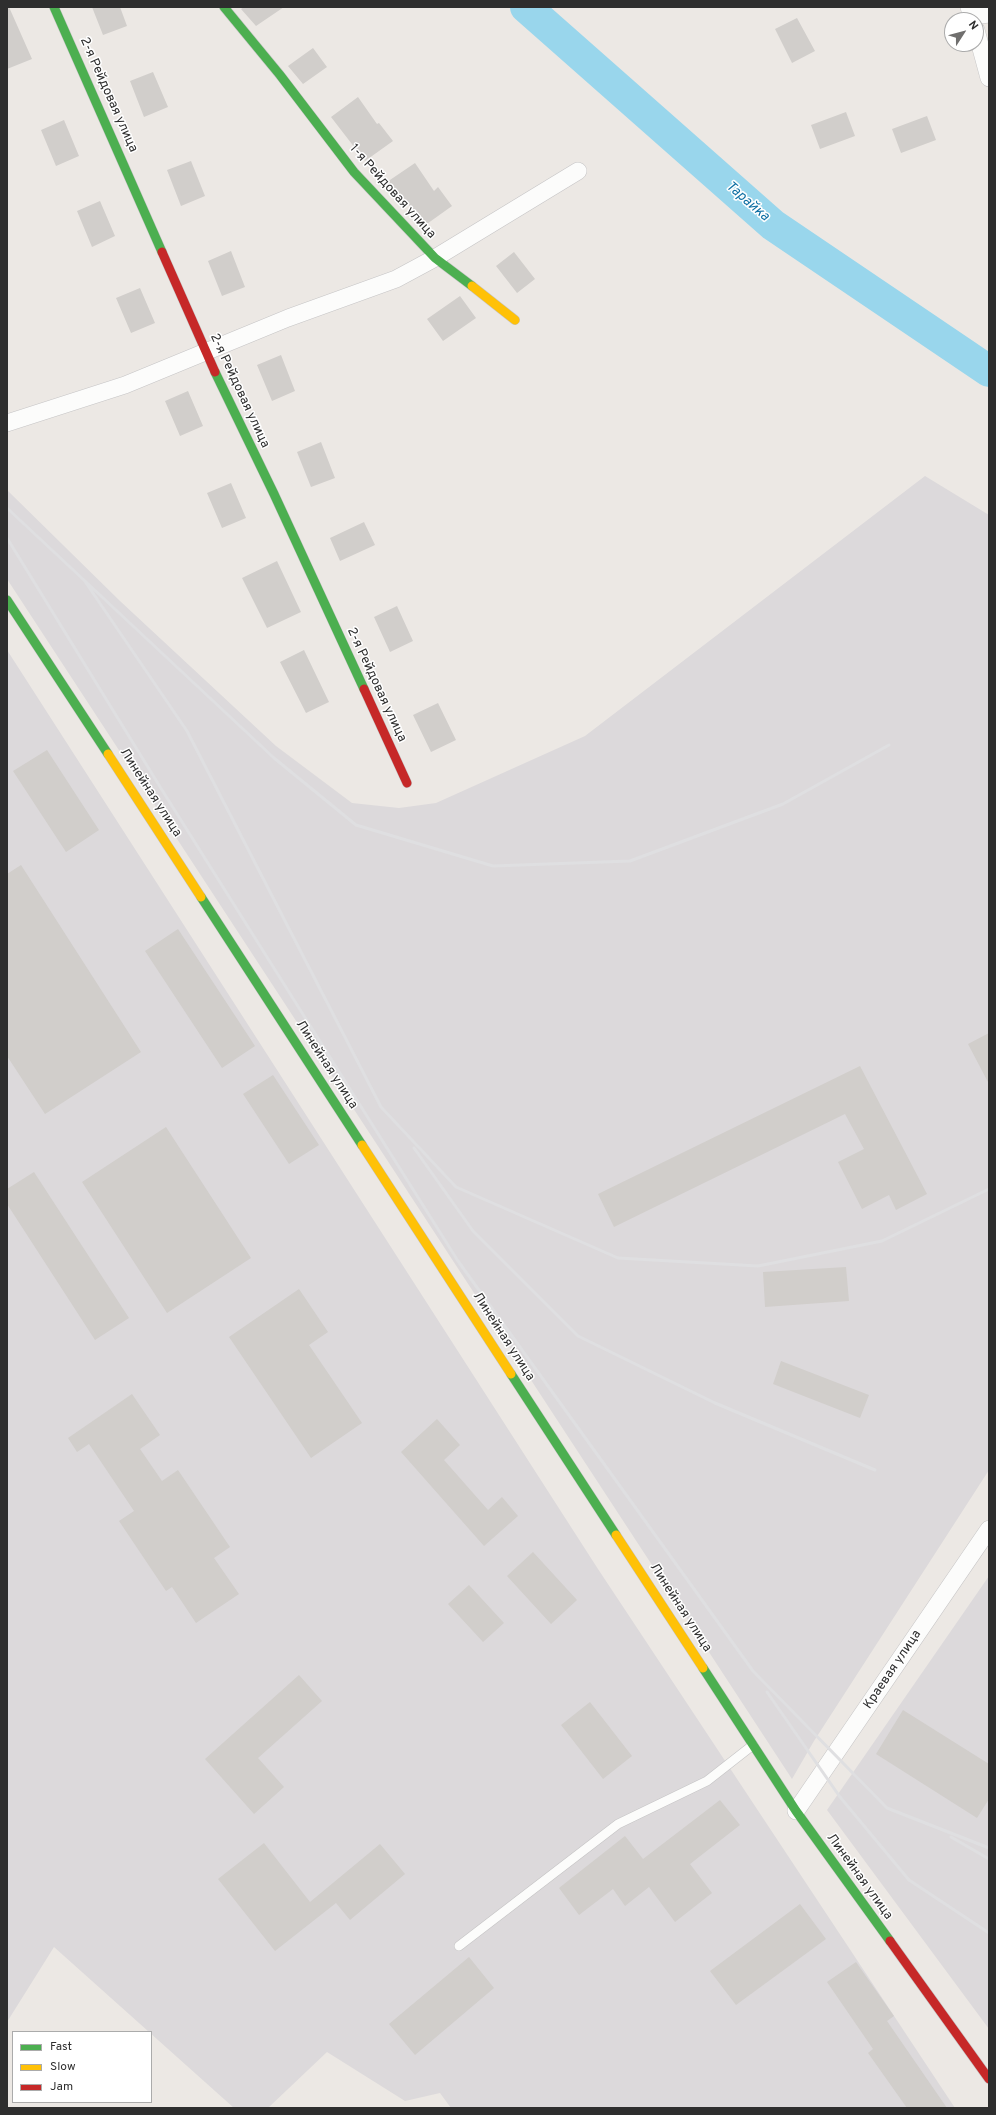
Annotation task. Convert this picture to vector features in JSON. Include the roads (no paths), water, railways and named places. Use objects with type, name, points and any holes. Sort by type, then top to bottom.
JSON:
[{"type":"street","name":"2-я Рейдовая улица","points":[[54,7],[205,351],[277,501],[407,783]]},
{"type":"street","name":"1-я Рейдовая улица","points":[[224,7],[280,75],[354,172],[435,258],[515,320]]},
{"type":"street","points":[[982,52],[989,78]]},
{"type":"street","points":[[7,423],[125,385],[288,318],[396,278],[435,258],[578,171]]},
{"type":"street","name":"Линейная улица","points":[[7,600],[796,1811],[989,2079]]},
{"type":"street","name":"Краевая улица","points":[[796,1811],[989,1529]]},
{"type":"lane","points":[[460,1946],[618,1824],[707,1781],[753,1745]]},
{"type":"waterway","name":"Тарайка","points":[[526,7],[773,225],[989,371]]},
{"type":"railway","points":[[7,508],[274,758],[356,825],[493,866],[630,861],[783,804],[889,745]]},
{"type":"railway","points":[[7,538],[162,790],[458,1261],[753,1671],[887,1808],[989,1848]]},
{"type":"railway","points":[[84,580],[187,731],[381,1107],[456,1187],[618,1258],[758,1266],[882,1241],[989,1189]]},
{"type":"railway","points":[[414,1148],[473,1231],[578,1336],[715,1403],[875,1470]]},
{"type":"railway","points":[[767,1692],[840,1797],[909,1880],[989,1933]]},
{"type":"railway","points":[[951,1837],[989,1859]]}]
